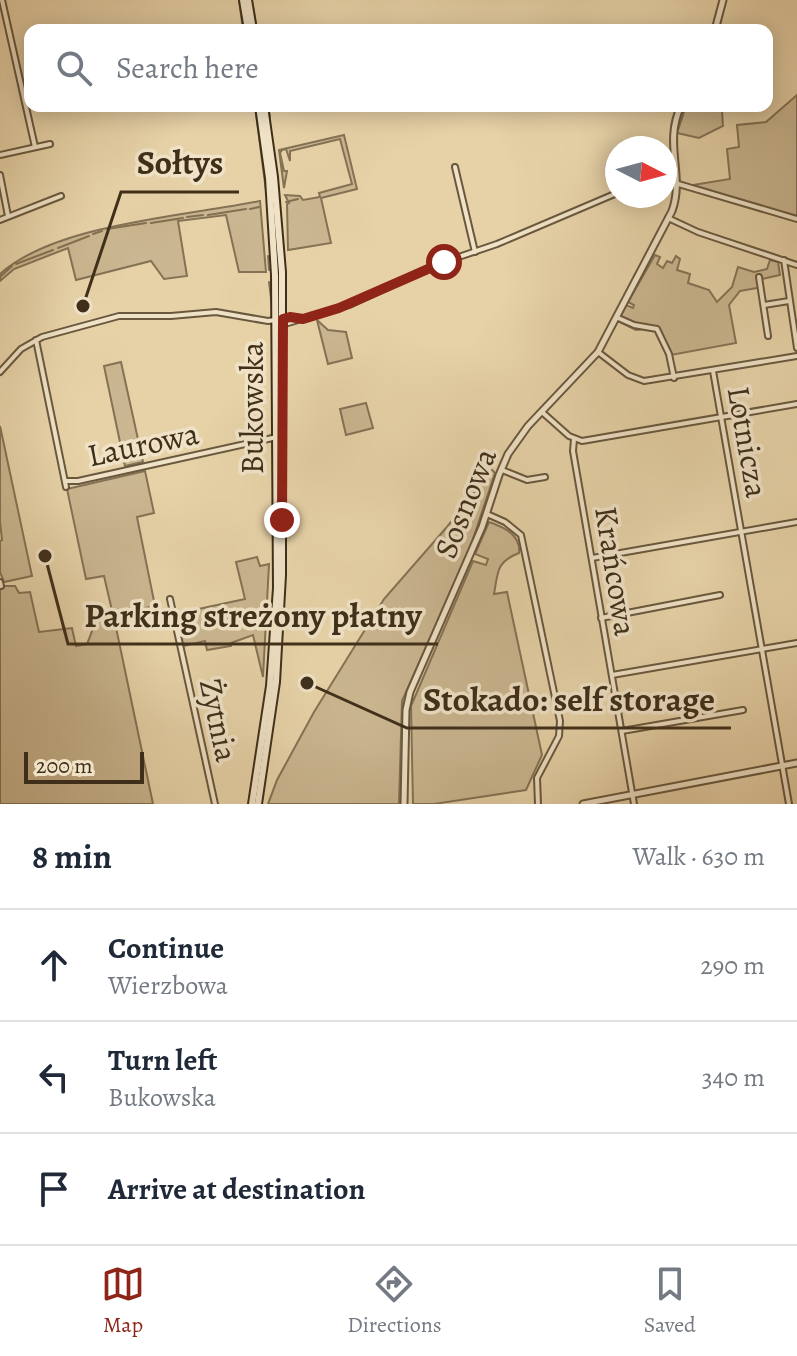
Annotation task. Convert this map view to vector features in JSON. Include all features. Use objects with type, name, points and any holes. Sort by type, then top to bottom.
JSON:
[{"type":"main road","points":[[246,0],[249,24]]},
{"type":"main road","name":"Bukowska","points":[[255,804],[274,696],[281,621],[283,308],[275,189],[263,112]]},
{"type":"main road","name":"Bukowska","points":[[255,804],[274,642],[277,437],[283,319],[263,112]]},
{"type":"street","points":[[2,0],[24,98]]},
{"type":"street","points":[[717,24],[723,0]]},
{"type":"street","points":[[27,112],[35,147]]},
{"type":"street","name":"Sosnowa","points":[[672,136],[679,112]]},
{"type":"street","points":[[0,155],[50,144]]},
{"type":"street","points":[[455,167],[475,252]]},
{"type":"street","points":[[0,175],[8,216]]},
{"type":"street","points":[[677,181],[797,219]]},
{"type":"street","points":[[0,220],[61,196]]},
{"type":"street","points":[[0,372],[21,349],[36,340],[62,329],[120,315],[171,316],[216,312],[268,321],[283,319],[288,323],[303,319],[349,305],[435,265],[475,252],[605,198]]},
{"type":"street","name":"Sosnowa","points":[[404,804],[407,700],[487,514],[501,470],[523,432],[598,352],[672,208]]},
{"type":"street","points":[[668,218],[698,232],[797,265]]},
{"type":"street","points":[[784,260],[797,348]]},
{"type":"street","points":[[759,277],[768,336]]},
{"type":"street","points":[[764,305],[789,301]]},
{"type":"street","points":[[616,317],[634,325],[657,329],[669,354],[674,378]]},
{"type":"street","name":"Laurowa","points":[[36,340],[66,484],[277,437]]},
{"type":"street","points":[[598,352],[628,375],[644,381],[797,356]]},
{"type":"street","name":"Lotnicza","points":[[713,371],[789,804]]},
{"type":"street","points":[[542,412],[574,439],[589,440],[797,404]]},
{"type":"street","name":"Krańcowa","points":[[574,439],[573,451],[634,804]]},
{"type":"street","points":[[501,470],[527,480],[545,477]]},
{"type":"street","points":[[487,514],[505,522],[521,535],[556,699],[560,730],[537,778],[538,804]]},
{"type":"street","points":[[592,558],[797,522]]},
{"type":"street","points":[[601,618],[720,595]]},
{"type":"street","name":"Żytnia","points":[[170,599],[215,804]]},
{"type":"street","points":[[612,675],[797,643]]},
{"type":"street","points":[[622,731],[743,710]]},
{"type":"street","points":[[583,804],[797,763]]},
{"type":"shaded area","points":[[797,95],[797,217],[693,185],[730,179],[727,149],[739,147],[737,125],[766,122]]},
{"type":"shaded area","points":[[684,112],[722,112],[723,126],[699,138],[677,133]]},
{"type":"shaded area","points":[[344,135],[357,189],[321,198],[331,243],[288,250],[289,203],[285,195],[300,196],[303,200],[320,197],[319,193],[352,184],[340,139],[290,151],[290,161],[286,149],[282,150],[284,171],[287,171],[284,188],[279,150]]},
{"type":"shaded area","points":[[260,201],[266,272],[239,272],[226,215],[178,221],[187,276],[164,279],[151,261],[76,280],[68,248],[14,269],[0,281],[0,274],[24,257],[87,233]]},
{"type":"shaded area","points":[[655,255],[660,257],[657,264],[663,268],[667,261],[672,263],[676,256],[680,259],[677,270],[690,274],[688,283],[709,290],[717,302],[732,287],[738,267],[754,272],[767,269],[770,260],[778,262],[780,275],[762,279],[763,287],[740,291],[729,305],[736,343],[671,355],[657,328],[636,330],[618,321],[626,305],[633,308],[634,305],[628,302]]},
{"type":"shaded area","points":[[317,320],[328,330],[346,332],[352,358],[328,364]]},
{"type":"shaded area","points":[[121,362],[143,462],[125,466],[104,366]]},
{"type":"shaded area","points":[[366,403],[373,428],[346,435],[340,409]]},
{"type":"shaded area","points":[[0,426],[32,576],[4,582],[0,572]]},
{"type":"shaded area","points":[[492,470],[495,473],[469,551],[402,701],[399,804],[268,804],[277,780],[314,712],[384,599]]},
{"type":"shaded area","points":[[145,471],[154,513],[137,517],[155,606],[113,615],[104,576],[86,579],[67,489]]},
{"type":"shaded area","points":[[489,522],[510,533],[519,547],[519,553],[506,560],[499,569],[494,594],[507,592],[542,755],[526,790],[434,804],[413,804],[411,706],[473,561],[486,565],[488,559],[475,554]]},
{"type":"shaded area","points":[[257,557],[260,566],[269,564],[263,677],[253,635],[231,643],[231,646],[207,650],[205,641],[183,646],[175,614],[245,599],[236,562]]},
{"type":"shaded area","points":[[0,586],[15,586],[19,593],[30,592],[39,632],[72,628],[76,646],[87,644],[96,621],[114,618],[153,804],[0,804]]},
{"type":"waterway","points":[[239,0],[242,24]]},
{"type":"waterway","points":[[252,0],[256,24]]},
{"type":"waterway","points":[[256,112],[266,191]]},
{"type":"waterway","points":[[269,112],[270,117]]},
{"type":"waterway","points":[[286,202],[298,199]]},
{"type":"waterway","points":[[250,209],[259,207]]},
{"type":"waterway","points":[[208,215],[246,209]]},
{"type":"waterway","points":[[187,217],[203,215]]},
{"type":"waterway","points":[[151,223],[183,218]]},
{"type":"waterway","points":[[107,229],[146,223]]},
{"type":"waterway","points":[[93,234],[102,231]]},
{"type":"waterway","points":[[58,248],[89,236]]},
{"type":"waterway","points":[[16,264],[53,250]]},
{"type":"waterway","points":[[268,256],[269,270]]},
{"type":"waterway","points":[[0,277],[12,266]]},
{"type":"waterway","points":[[269,282],[272,307]]},
{"type":"place","name":"Sołtys","points":[[83,306]]},
{"type":"place","name":"Parking streżony płatny","points":[[45,556]]},
{"type":"place","name":"Stokado: self storage","points":[[307,683]]},
{"type":"route","points":[[282,520],[283,319],[310,318],[339,308],[444,262]]}]
